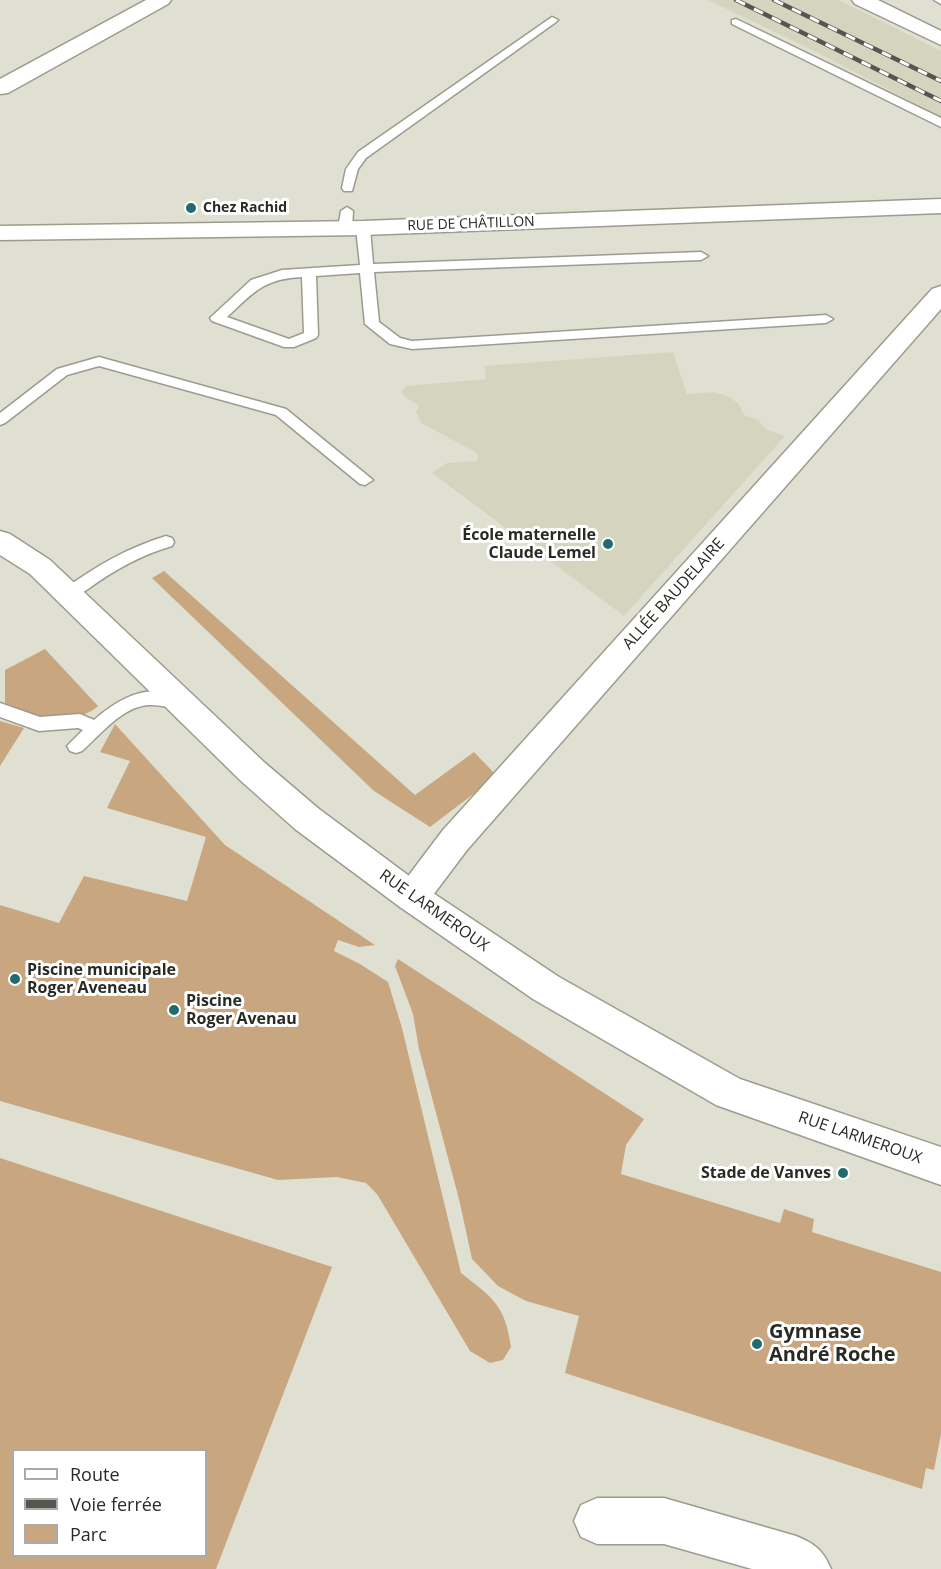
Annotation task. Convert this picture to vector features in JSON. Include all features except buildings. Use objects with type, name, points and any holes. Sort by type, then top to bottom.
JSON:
[{"type":"street","points":[[0,88],[161,0]]},
{"type":"street","points":[[862,0],[941,39]]},
{"type":"street","name":"RUE DE CHÂTILLON","points":[[0,233],[941,206]]},
{"type":"street","name":"ALLÉE BAUDELAIRE","points":[[412,897],[455,840],[941,294]]},
{"type":"street","name":"RUE LARMEROUX","points":[[0,541],[40,567],[254,772],[307,819],[412,897],[546,988],[729,1093],[941,1166]]},
{"type":"street","points":[[597,1521],[664,1521],[796,1559],[808,1569]]},
{"type":"lane","points":[[348,188],[352,169],[362,155],[552,20]]},
{"type":"lane","points":[[736,22],[941,123]]},
{"type":"lane","points":[[352,222],[368,268],[372,324],[395,341],[412,345],[826,319]]},
{"type":"lane","points":[[309,272],[310,335],[289,344],[218,318],[256,283],[282,274],[309,272],[368,268],[702,256]]},
{"type":"lane","points":[[0,420],[62,372],[99,360],[281,412],[364,480]]},
{"type":"lane","points":[[69,594],[110,564],[142,548],[166,542]]},
{"type":"lane","points":[[76,746],[97,729],[108,716],[143,698],[180,701]]},
{"type":"lane","points":[[0,710],[39,724],[80,721],[97,729]]},
{"type":"shaded area","points":[[708,0],[839,0],[941,51],[941,117],[812,50]]},
{"type":"shaded area","name":"École maternelle Claude Lemel","points":[[673,352],[687,394],[713,392],[728,396],[739,404],[744,415],[758,420],[767,430],[785,436],[624,616],[432,473],[447,463],[478,461],[477,453],[421,423],[416,412],[419,406],[404,396],[402,391],[406,386],[486,379],[484,366]]},
{"type":"green space","points":[[164,571],[415,795],[474,752],[497,776],[430,827],[374,791],[152,578]]},
{"type":"green space","points":[[45,649],[98,706],[94,710],[66,719],[45,720],[5,703],[5,670]]},
{"type":"green space","points":[[0,721],[24,728],[0,766]]},
{"type":"green space","points":[[115,724],[225,845],[375,945],[359,947],[338,940],[334,951],[388,982],[402,1028],[461,1273],[489,1296],[501,1312],[511,1347],[503,1360],[490,1363],[470,1351],[377,1194],[366,1183],[337,1177],[278,1180],[0,1101],[0,905],[59,923],[84,876],[187,901],[206,837],[107,808],[130,761],[100,752]]},
{"type":"green space","name":"Gymnase André Roche","points":[[398,959],[644,1119],[626,1145],[621,1174],[780,1223],[784,1209],[814,1219],[812,1232],[941,1272],[941,1434],[934,1470],[926,1468],[922,1489],[565,1373],[579,1316],[526,1301],[498,1286],[472,1259],[459,1199],[419,1049],[413,1014],[395,966]]},
{"type":"green space","points":[[0,1158],[332,1267],[216,1569],[0,1569]]},
{"type":"railway","points":[[736,0],[941,101]]},
{"type":"railway","points":[[774,0],[941,81]]},
{"type":"place","name":"Chez Rachid","points":[[191,208]]},
{"type":"place","name":"École maternelle Claude Lemel","points":[[608,544]]},
{"type":"place","name":"Piscine municipale Roger Aveneau","points":[[15,979]]},
{"type":"place","name":"Piscine Roger Avenau","points":[[174,1010]]},
{"type":"place","name":"Stade de Vanves","points":[[843,1173]]},
{"type":"place","name":"Gymnase André Roche","points":[[757,1344]]}]
